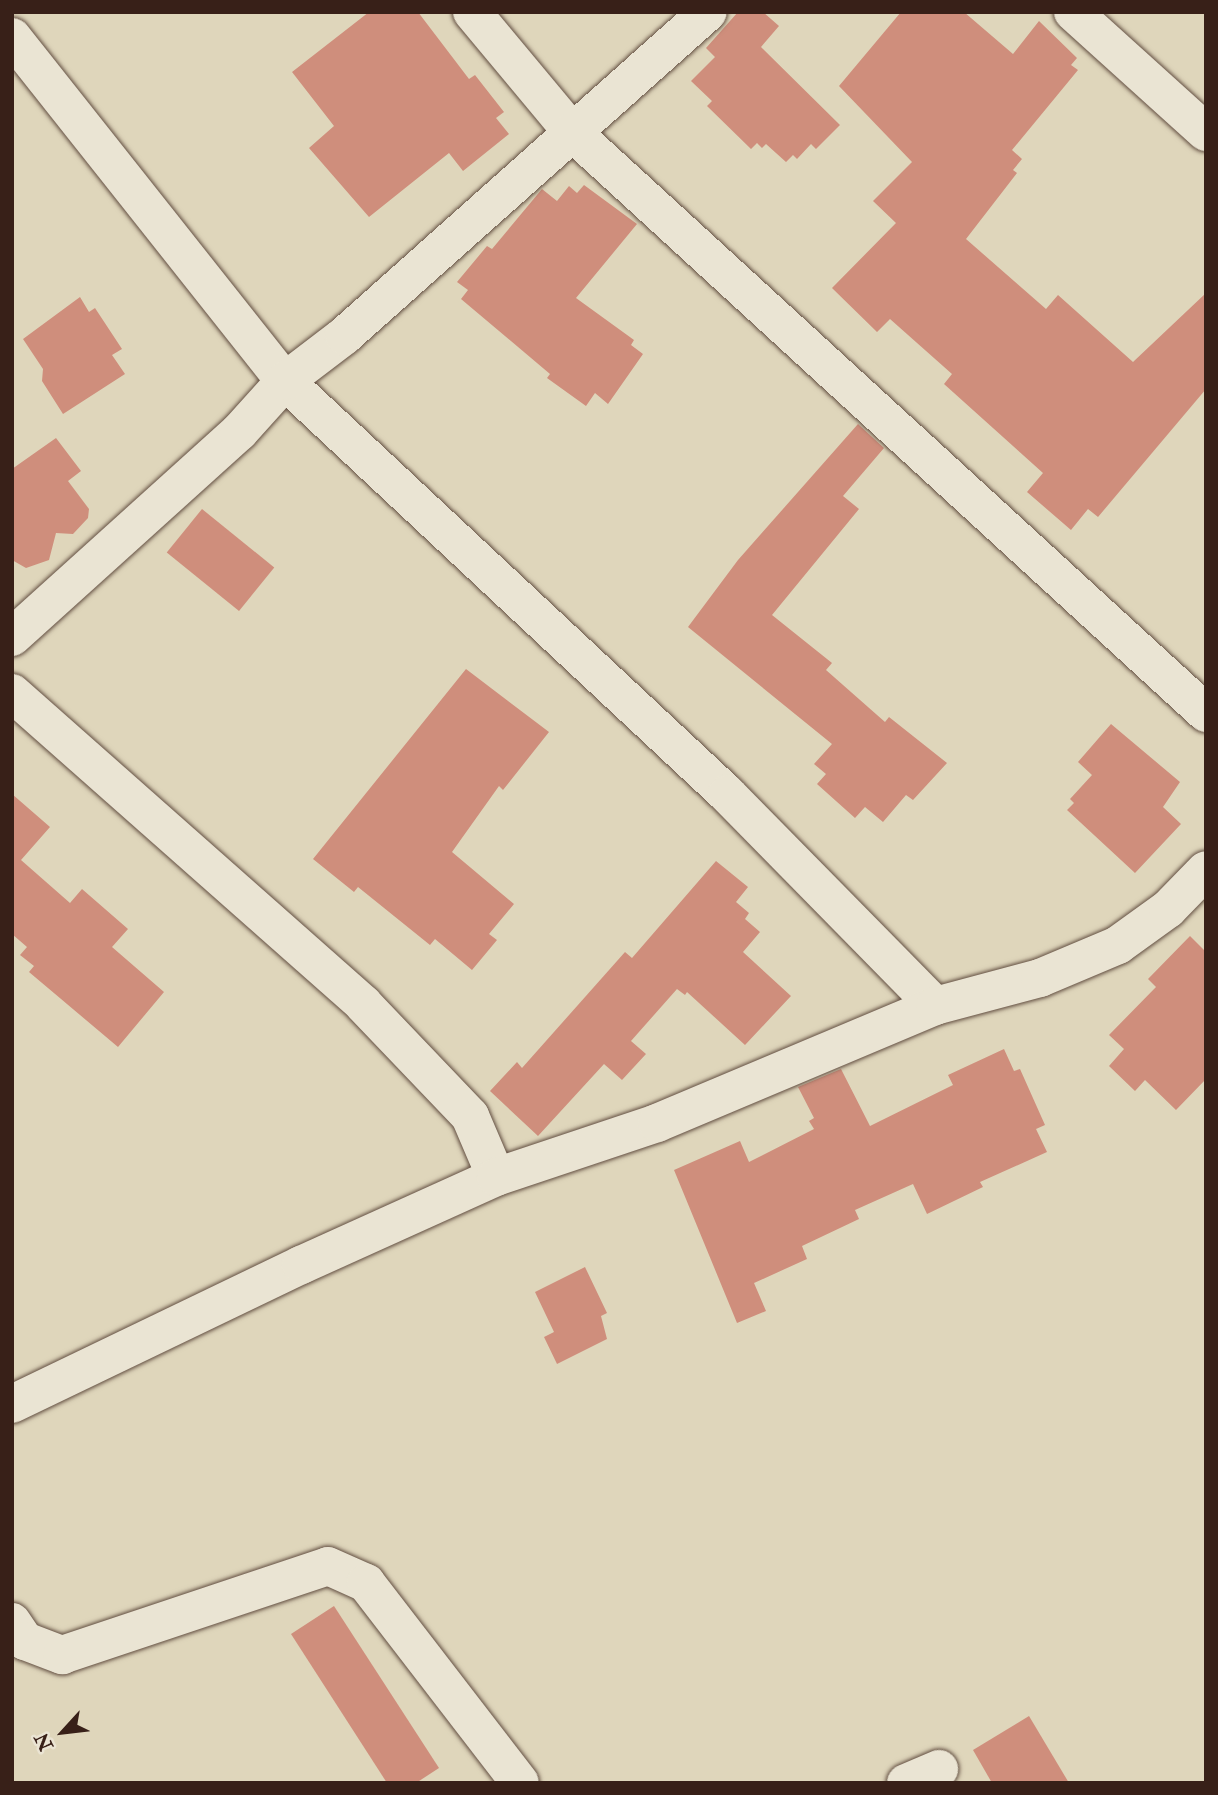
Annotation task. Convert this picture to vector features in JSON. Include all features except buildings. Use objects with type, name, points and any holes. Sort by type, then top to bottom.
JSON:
[{"type":"street","points":[[472,12],[572,132],[1206,713]]},
{"type":"street","points":[[12,636],[239,432],[285,380],[344,336],[708,12]]},
{"type":"street","points":[[1073,12],[1206,132]]},
{"type":"street","points":[[12,37],[285,380],[727,794],[935,1006]]},
{"type":"street","points":[[12,693],[363,1004],[470,1116],[496,1177]]},
{"type":"street","points":[[12,1404],[300,1265],[496,1177],[657,1123],[935,1006],[1040,978],[1118,945],[1168,909],[1206,870]]},
{"type":"street","points":[[12,1622],[25,1641],[62,1655],[328,1566],[366,1583],[520,1783]]}]
